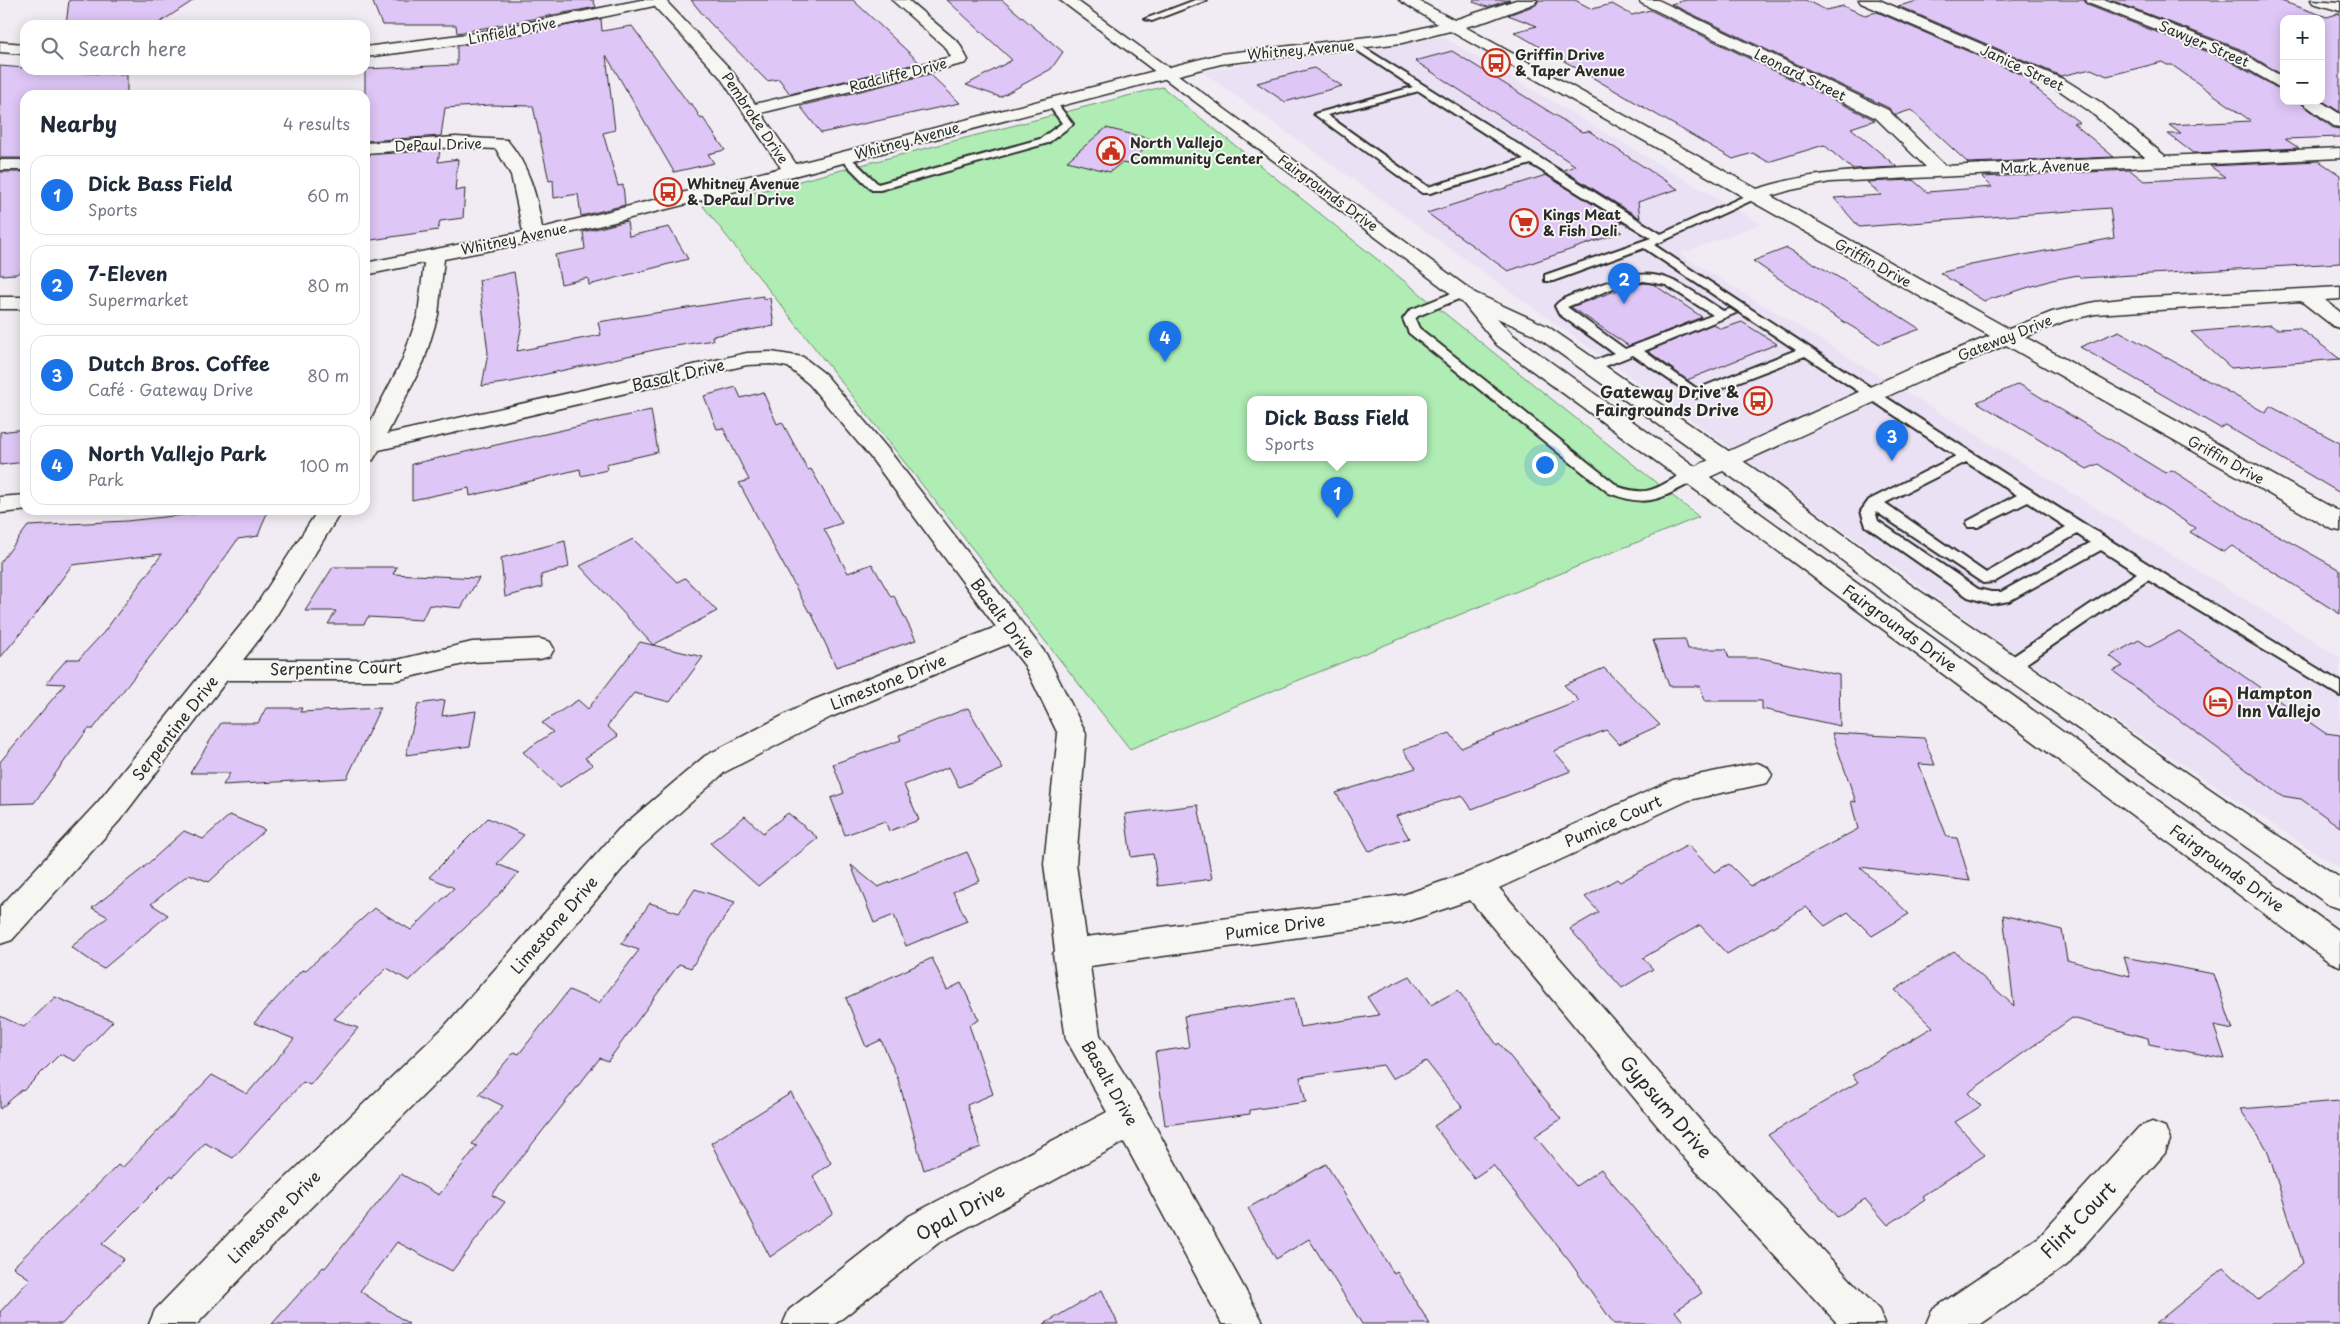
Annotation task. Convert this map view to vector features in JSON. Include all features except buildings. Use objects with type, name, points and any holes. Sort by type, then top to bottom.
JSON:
[{"type":"street","name":"Pembroke Drive","points":[[657,0],[726,74],[791,170]]},
{"type":"street","name":"Linfield Drive","points":[[370,52],[411,48],[502,34],[657,0]]},
{"type":"street","name":"Radcliffe Drive","points":[[752,110],[960,60],[953,46],[900,0]]},
{"type":"street","name":"Fairgrounds Drive","points":[[1068,0],[1465,295],[1540,330],[1593,366],[1726,460],[1902,592],[2340,895]]},
{"type":"street","name":"Griffin Drive","points":[[1406,0],[2340,524]]},
{"type":"street","name":"Whitney Avenue","points":[[370,268],[533,236],[678,201],[1220,59],[1258,53],[1355,45],[1402,38],[1482,18],[1530,0]]},
{"type":"street","name":"Leonard Street","points":[[1646,0],[1882,114],[1940,172]]},
{"type":"street","name":"Janice Street","points":[[1866,0],[2059,83],[2094,106],[2162,162]]},
{"type":"street","name":"Sawyer Street","points":[[2093,0],[2233,54],[2280,83]]},
{"type":"street","points":[[2318,0],[2340,7]]},
{"type":"street","points":[[0,47],[20,49]]},
{"type":"street","points":[[2314,105],[2340,122]]},
{"type":"street","name":"DePaul Drive","points":[[370,148],[456,142],[501,144],[510,152],[528,199],[533,236]]},
{"type":"street","name":"Mark Avenue","points":[[1753,196],[1811,180],[2340,153]]},
{"type":"street","points":[[0,165],[20,165]]},
{"type":"street","points":[[370,443],[413,362],[428,315],[435,256]]},
{"type":"street","name":"Gateway Drive","points":[[1693,476],[1872,395],[2059,316],[2095,308],[2340,293]]},
{"type":"street","points":[[2306,294],[2340,322]]},
{"type":"street","name":"Fairgrounds Drive","points":[[1465,295],[1505,340],[2340,951]]},
{"type":"street","points":[[0,303],[20,303]]},
{"type":"street","name":"Basalt Drive","points":[[370,448],[747,360],[771,358],[795,362],[817,379],[879,453],[1036,661],[1072,734],[1060,864],[1070,954],[1083,1040],[1131,1119],[1244,1324]]},
{"type":"street","points":[[0,505],[20,503]]},
{"type":"street","name":"Serpentine Drive","points":[[0,930],[109,811],[262,617],[327,515]]},
{"type":"street","name":"Limestone Drive","points":[[169,1324],[255,1235],[456,1039],[629,839],[715,764],[821,709],[1013,631]]},
{"type":"street","name":"Serpentine Court","points":[[220,670],[397,670],[472,652],[540,649]]},
{"type":"street","name":"Pumice Court","points":[[1476,884],[1684,789],[1756,775]]},
{"type":"street","name":"Pumice Drive","points":[[1070,954],[1403,910],[1476,884]]},
{"type":"street","name":"Gypsum Drive","points":[[1476,884],[1698,1146],[1865,1324]]},
{"type":"street","name":"Opal Drive","points":[[802,1324],[923,1230],[1131,1119]]},
{"type":"street","name":"Flint Court","points":[[1946,1324],[2054,1252],[2152,1140]]},
{"type":"lane","points":[[1149,19],[1203,0]]},
{"type":"lane","points":[[1355,45],[1532,160],[1660,239]]},
{"type":"lane","points":[[1420,88],[1319,114],[1426,192],[1532,160]]},
{"type":"lane","points":[[844,157],[876,188],[1044,141],[1068,124],[1052,103]]},
{"type":"lane","points":[[1549,278],[1660,239],[1753,196]]},
{"type":"lane","points":[[1645,244],[2028,496],[2148,573],[2340,690]]},
{"type":"lane","points":[[1722,316],[1670,282],[1662,278],[1642,276],[1565,302],[1561,306],[1563,311],[1696,394],[1806,351]]},
{"type":"lane","points":[[1465,295],[1414,313],[1409,320],[1412,330],[1614,490],[1633,497],[1653,496],[1693,476]]},
{"type":"lane","points":[[1593,366],[1741,308]]},
{"type":"lane","points":[[1967,456],[1874,503],[1868,511],[1871,523],[1973,593],[1990,598],[2004,597],[2102,543]]},
{"type":"lane","points":[[1973,524],[2028,496]]},
{"type":"lane","points":[[1874,503],[1983,578],[1989,578],[2077,527]]},
{"type":"lane","points":[[2010,667],[2148,573]]},
{"type":"shaded area","points":[[1441,36],[1761,224],[1680,254],[2340,657],[2340,869],[1989,636],[1698,425],[1202,72],[1287,57],[1359,53]]},
{"type":"green space","points":[[1162,87],[1699,517],[1130,749],[703,206]]},
{"type":"place","name":"Griffin Drive & Taper Avenue","points":[[1496,63]]},
{"type":"place","name":"North Vallejo Community Center","points":[[1111,151]]},
{"type":"place","name":"Whitney Avenue & DePaul Drive","points":[[668,192]]},
{"type":"place","name":"Kings Meat & Fish Deli","points":[[1524,223]]},
{"type":"place","name":"7-Eleven","points":[[1624,304]]},
{"type":"place","name":"North Vallejo Park","points":[[1165,362]]},
{"type":"place","name":"Gateway Drive & Fairgrounds Drive","points":[[1758,401]]},
{"type":"place","name":"Dutch Bros. Coffee","points":[[1892,461]]},
{"type":"place","name":"Dick Bass Field","points":[[1337,518]]},
{"type":"place","name":"Hampton Inn Vallejo","points":[[2218,702]]}]
